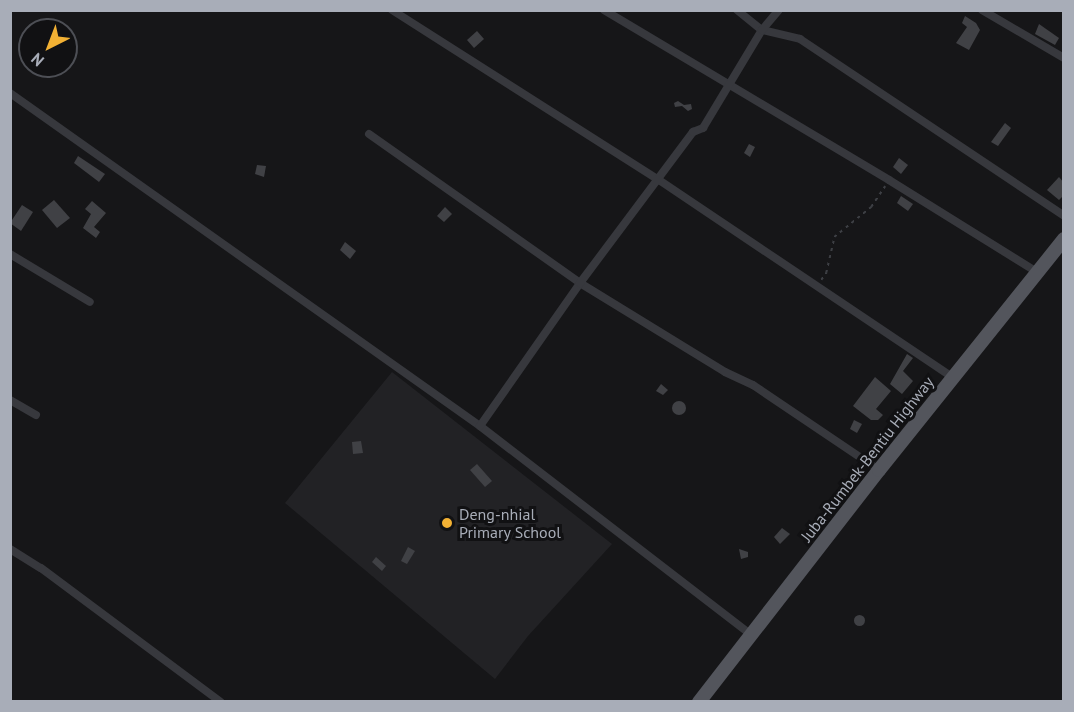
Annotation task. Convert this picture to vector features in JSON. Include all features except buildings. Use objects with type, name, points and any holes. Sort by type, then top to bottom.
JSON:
[{"type":"main road","name":"Juba-Rumbek-Bentiu Highway","points":[[699,701],[952,377],[1064,239]]},
{"type":"street","points":[[392,10],[659,180],[952,377]]},
{"type":"street","points":[[604,10],[889,180],[1037,272]]},
{"type":"street","points":[[737,10],[762,30],[800,39],[1064,216]]},
{"type":"street","points":[[480,426],[580,283],[693,132],[703,128],[762,30],[779,10]]},
{"type":"street","points":[[982,10],[1064,58]]},
{"type":"street","points":[[10,93],[480,426],[751,635]]},
{"type":"street","points":[[369,134],[580,283],[725,372],[753,385],[879,470]]},
{"type":"street","points":[[10,254],[90,302]]},
{"type":"street","points":[[10,400],[36,415]]},
{"type":"street","points":[[10,549],[41,568],[221,702]]},
{"type":"path","points":[[817,285],[826,273],[834,237],[871,207],[889,180]]},
{"type":"shaded area","name":"Deng-nhial Primary School","points":[[392,372],[612,544],[528,636],[495,679],[285,503]]},
{"type":"place","name":"Deng-nhial Primary School","points":[[447,523]]}]
